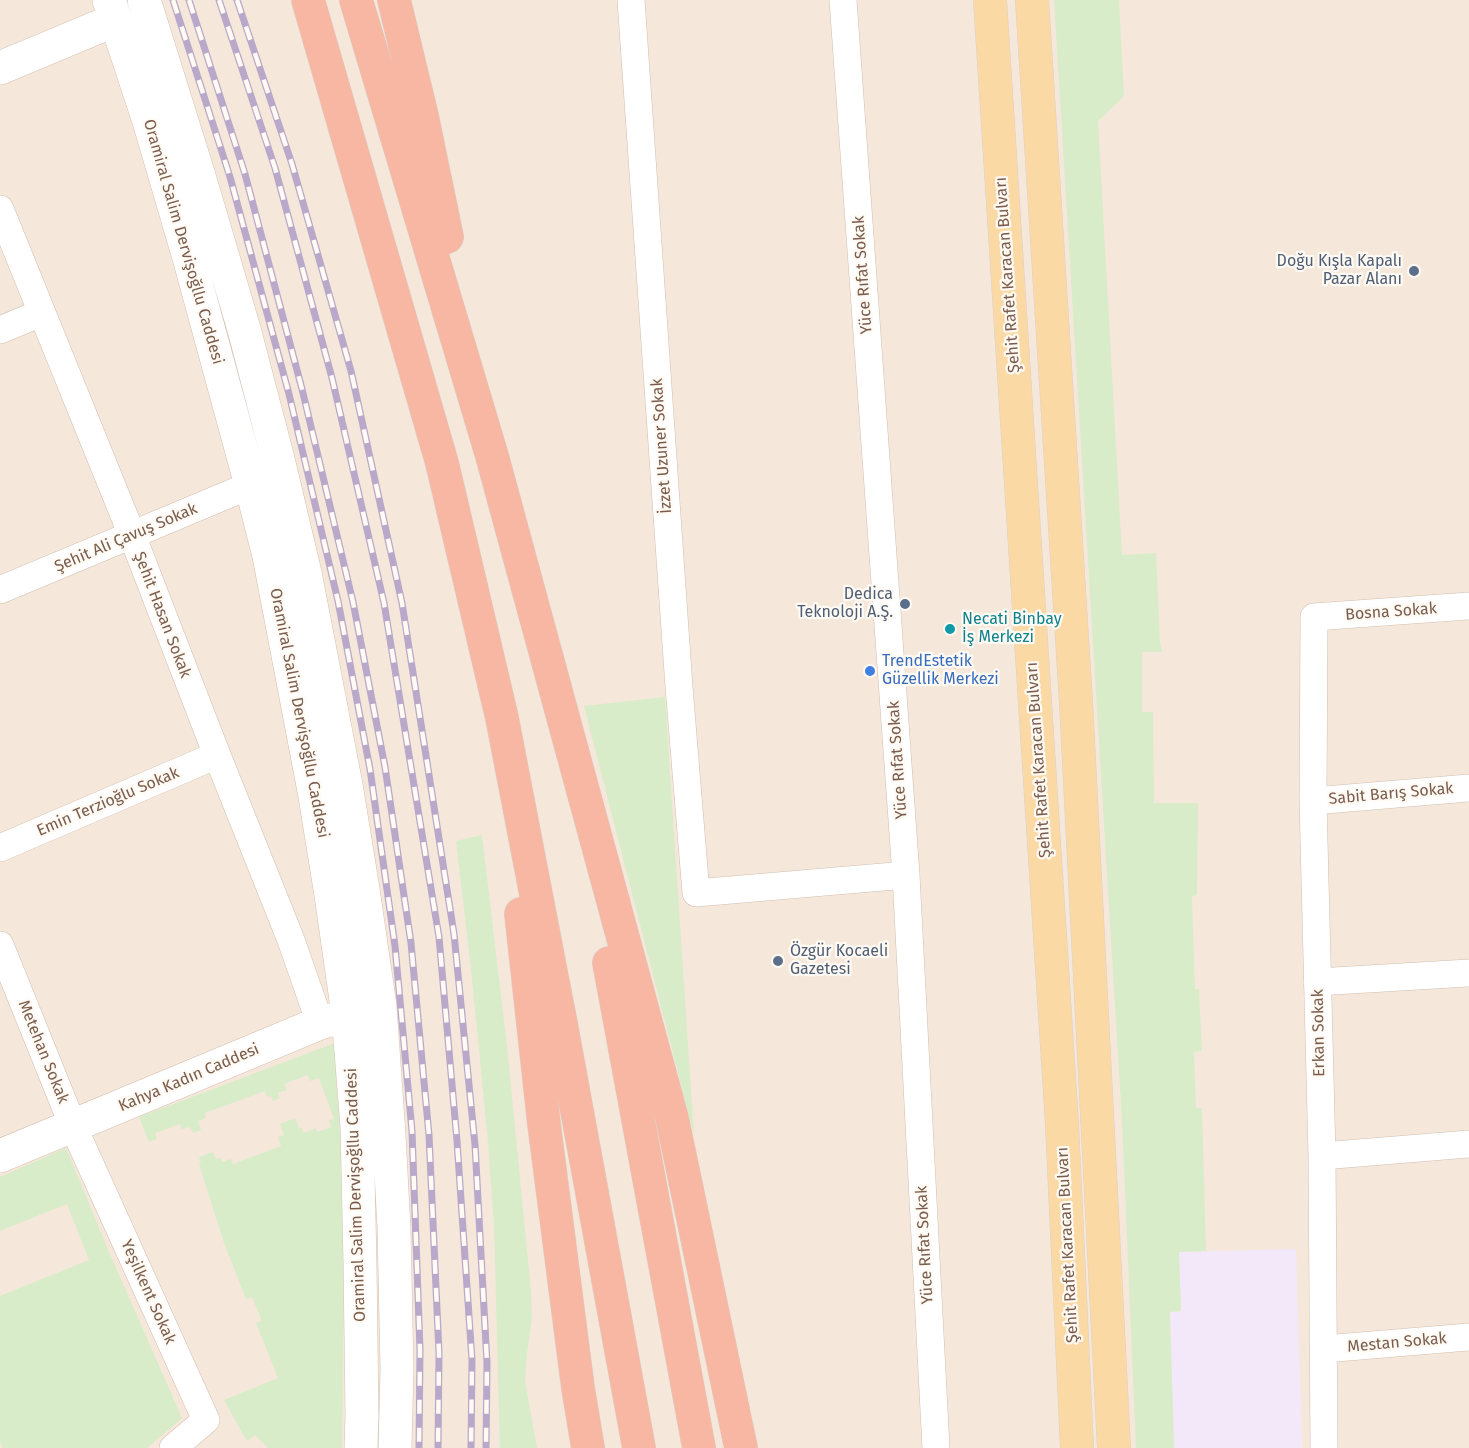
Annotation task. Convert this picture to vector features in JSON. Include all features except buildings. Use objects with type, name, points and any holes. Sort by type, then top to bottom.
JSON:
[{"type":"highway","points":[[308,0],[442,463],[502,718],[639,1448]]},
{"type":"highway","points":[[356,0],[492,456],[672,1118],[741,1448]]},
{"type":"highway","points":[[394,0],[422,116],[492,456]]},
{"type":"highway","points":[[559,706],[632,1083],[699,1448]]},
{"type":"highway","points":[[502,718],[526,970],[578,1388],[588,1448]]},
{"type":"main road","name":"Oramiral Salim Dervişoğllu Caddesi","points":[[144,0],[244,329],[278,459],[305,573],[346,785],[380,1006],[394,1228],[397,1370],[395,1448]]},
{"type":"main road","name":"Şehit Rafet Karacan Bulvarı","points":[[990,0],[1062,1124],[1077,1448]]},
{"type":"main road","points":[[1032,0],[1076,714],[1114,1448]]},
{"type":"main road","name":"Oramiral Salim Dervişoğllu Caddesi","points":[[112,10],[181,228],[251,485],[269,556],[315,796],[332,895],[334,1018],[357,1127],[361,1448]]},
{"type":"main road","points":[[0,68],[112,10]]},
{"type":"main road","name":"Kahya Kadın Caddesi","points":[[0,1156],[334,1018],[380,1006]]},
{"type":"street","name":"İzzet Uzuner Sokak","points":[[631,0],[678,675],[696,892],[906,875]]},
{"type":"street","name":"Yüce Rıfat Sokak","points":[[843,0],[906,875],[936,1448]]},
{"type":"street","name":"Şehit Hasan Sokak","points":[[0,209],[132,535],[291,940],[334,1018]]},
{"type":"street","points":[[0,330],[41,313]]},
{"type":"street","name":"Şehit Ali Çavuş Sokak","points":[[0,591],[251,485]]},
{"type":"street","name":"Bosna Sokak","points":[[1314,617],[1469,606]]},
{"type":"street","name":"Erkan Sokak","points":[[1314,617],[1313,801],[1322,1156],[1324,1448]]},
{"type":"street","name":"Emin Terzioğlu Sokak","points":[[0,848],[217,755]]},
{"type":"street","name":"Sabit Barış Sokak","points":[[1313,801],[1469,788]]},
{"type":"street","name":"Metehan Sokak","points":[[0,945],[73,1126]]},
{"type":"street","points":[[1317,981],[1469,973]]},
{"type":"street","name":"Yeşilkent Sokak","points":[[73,1126],[206,1420],[174,1448]]},
{"type":"street","points":[[1322,1156],[1469,1144]]},
{"type":"street","name":"Mestan Sokak","points":[[1324,1349],[1469,1337]]},
{"type":"shaded area","points":[[0,0],[1469,0],[1469,1448],[0,1448]]},
{"type":"shaded area","points":[[1296,1249],[1302,1448],[1174,1448],[1170,1312],[1181,1311],[1179,1252]]},
{"type":"green space","points":[[1054,0],[1119,0],[1124,96],[1098,121],[1122,555],[1156,553],[1162,652],[1142,652],[1142,712],[1153,712],[1154,803],[1198,803],[1197,895],[1192,896],[1195,989],[1199,989],[1202,1051],[1194,1052],[1196,1108],[1202,1108],[1206,1251],[1179,1252],[1181,1311],[1170,1312],[1174,1448],[1136,1448],[1122,1121]]},
{"type":"green space","points":[[665,697],[694,1135],[584,706]]},
{"type":"green space","points":[[482,835],[507,1046],[531,1291],[532,1316],[525,1381],[537,1448],[500,1448],[494,1226],[488,1142],[456,841]]},
{"type":"green space","points":[[335,1043],[342,1175],[344,1282],[342,1448],[268,1448],[255,1435],[248,1441],[224,1400],[278,1378],[256,1323],[262,1321],[252,1297],[246,1299],[224,1243],[199,1164],[201,1163],[199,1157],[213,1152],[216,1159],[221,1158],[222,1162],[231,1159],[233,1164],[281,1146],[278,1137],[284,1135],[280,1124],[295,1118],[304,1133],[316,1128],[317,1132],[331,1127],[329,1120],[334,1119],[319,1078],[310,1081],[307,1075],[284,1084],[287,1090],[278,1093],[280,1098],[273,1101],[271,1096],[267,1097],[265,1091],[205,1113],[206,1118],[198,1121],[201,1130],[193,1133],[190,1127],[182,1129],[180,1124],[155,1133],[157,1139],[149,1142],[139,1117]]},
{"type":"green space","points":[[66,1148],[182,1418],[147,1448],[3,1448],[0,1442],[0,1296],[89,1260],[67,1204],[0,1231],[0,1177]]},
{"type":"railway","points":[[173,0],[230,177],[289,394],[338,601],[370,769],[395,946],[412,1131],[420,1350],[419,1448]]},
{"type":"railway","points":[[189,0],[245,174],[302,389],[353,602],[385,767],[411,943],[429,1135],[439,1353],[438,1448]]},
{"type":"railway","points":[[219,0],[275,168],[332,378],[384,603],[439,937],[457,1141],[472,1360],[471,1448]]},
{"type":"railway","points":[[237,0],[292,164],[351,371],[402,603],[454,934],[475,1145],[487,1363],[486,1448]]},
{"type":"place","name":"Doğu Kışla Kapalı Pazar Alanı","points":[[1414,271]]},
{"type":"place","name":"Dedica Teknoloji A.Ş.","points":[[905,604]]},
{"type":"place","name":"Necati Binbay İş Merkezi","points":[[950,629]]},
{"type":"place","name":"TrendEstetik Güzellik Merkezi","points":[[870,671]]},
{"type":"place","name":"Özgür Kocaeli Gazetesi","points":[[778,961]]}]
